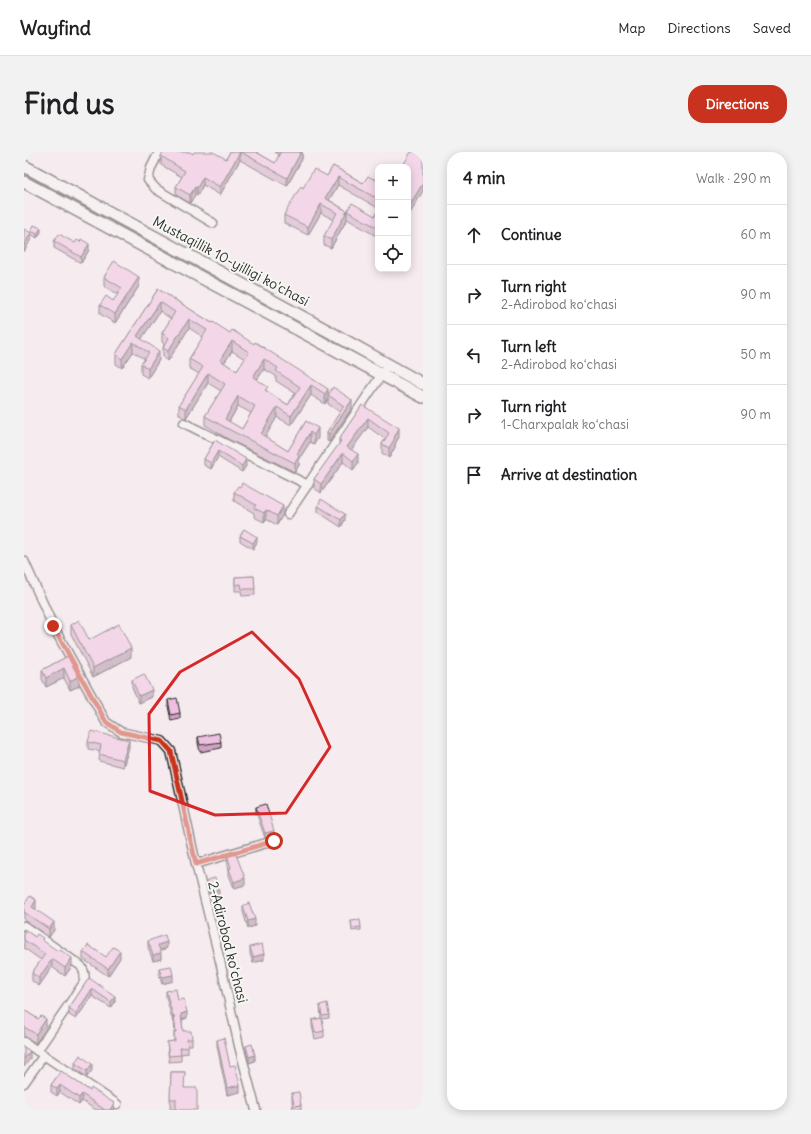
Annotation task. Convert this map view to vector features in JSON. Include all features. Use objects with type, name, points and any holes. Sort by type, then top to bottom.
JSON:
[{"type":"main road","name":"Mustaqillik 10-yilligi ko'chasi","points":[[24,166],[423,384]]},
{"type":"main road","name":"Mustaqillik 10-yilligi ko'chasi","points":[[24,182],[423,397]]},
{"type":"street","points":[[159,152],[151,168],[148,180],[156,189],[213,223]]},
{"type":"street","points":[[288,514],[388,365]]},
{"type":"street","points":[[184,424],[308,485]]},
{"type":"street","name":"2-Adirobod koʻchasi","points":[[24,561],[53,626],[100,714],[106,722],[121,732],[162,741],[171,751],[239,1046],[256,1110]]},
{"type":"street","points":[[196,864],[274,841]]},
{"type":"street","points":[[24,926],[81,966],[84,971],[85,979],[40,1053],[24,1083]]},
{"type":"street","points":[[24,1042],[117,1104]]},
{"type":"highlighted area","points":[[252,632],[299,679],[330,747],[286,813],[215,815],[150,791],[149,714],[180,672]]},
{"type":"building","points":[[163,152],[190,152],[193,154],[194,152],[213,152],[226,159],[230,152],[240,152],[220,187],[203,177],[197,188],[195,187],[190,195],[176,187],[185,171],[161,156]]},
{"type":"building","points":[[241,152],[256,152],[275,163],[280,152],[301,152],[287,178]]},
{"type":"building","points":[[411,152],[423,152],[423,183],[411,203],[411,164],[404,164]]},
{"type":"building","points":[[333,166],[363,183],[368,176],[375,180],[375,197],[338,177],[325,198],[347,211],[331,240],[324,236],[337,213],[321,204],[308,227],[284,215],[301,186],[303,188],[314,169],[327,176]]},
{"type":"building","points":[[352,203],[375,216],[375,226],[347,211]]},
{"type":"building","points":[[34,225],[41,228],[37,234],[31,231]]},
{"type":"building","points":[[24,229],[31,233],[24,245]]},
{"type":"building","points":[[59,234],[75,243],[77,240],[80,242],[81,239],[89,244],[81,257],[54,241]]},
{"type":"building","points":[[114,261],[139,277],[115,314],[100,305],[106,296],[113,301],[122,288],[104,277]]},
{"type":"building","points":[[158,289],[230,333],[232,330],[254,344],[255,342],[328,389],[325,394],[311,385],[291,416],[277,407],[261,434],[288,451],[306,421],[318,428],[314,435],[310,432],[297,454],[299,456],[295,463],[205,416],[225,384],[208,373],[186,409],[179,405],[203,367],[189,359],[207,330],[189,319],[168,351],[163,348],[169,338],[162,333],[175,312],[160,302],[137,336],[159,351],[148,369],[141,364],[149,353],[133,342],[122,359],[116,354]],"holes":[[[232,341],[249,352],[237,371],[220,360]],[[264,359],[278,368],[276,371],[300,387],[288,405],[265,390],[268,387],[253,377]],[[238,396],[255,406],[242,429],[225,419]]]},
{"type":"building","points":[[333,387],[352,400],[329,434],[327,432],[344,406],[328,395]]},
{"type":"building","points":[[362,405],[399,428],[395,438],[389,448],[382,444],[389,433],[368,418],[347,447],[358,454],[353,461],[343,453],[321,484],[314,479],[341,441],[339,439]]},
{"type":"building","points":[[215,440],[246,459],[242,466],[218,451],[211,463],[204,459]]},
{"type":"building","points":[[242,483],[283,506],[277,516],[266,510],[264,513],[254,508],[256,505],[234,492]]},
{"type":"building","points":[[321,499],[345,514],[341,520],[318,506]]},
{"type":"building","points":[[244,529],[257,537],[253,543],[240,536]]},
{"type":"building","points":[[254,576],[255,589],[242,589],[241,584],[235,585],[235,577]]},
{"type":"building","points":[[79,620],[89,640],[119,624],[131,648],[93,668],[71,625]]},
{"type":"building","points":[[68,656],[79,676],[70,681],[64,668],[46,678],[42,670]]},
{"type":"building","points":[[144,674],[152,690],[139,696],[132,680]]},
{"type":"building","points":[[177,698],[180,713],[171,715],[168,700]]},
{"type":"building","points":[[91,731],[129,740],[123,760],[99,754],[101,745],[88,742]]},
{"type":"building","points":[[219,733],[221,742],[200,745],[198,737]]},
{"type":"building","points":[[266,804],[274,831],[265,833],[256,807]]},
{"type":"building","points":[[235,852],[245,878],[234,882],[229,869],[231,868],[227,854]]},
{"type":"building","points":[[215,878],[219,889],[210,892],[207,880]]},
{"type":"building","points":[[30,896],[36,900],[32,907],[54,922],[49,929],[24,912],[24,902],[25,903]]},
{"type":"building","points":[[249,903],[255,919],[248,921],[243,906]]},
{"type":"building","points":[[360,920],[361,927],[352,928],[351,921]]},
{"type":"building","points":[[24,929],[35,937],[37,934],[43,938],[42,940],[58,951],[59,949],[72,958],[65,968],[52,959],[39,978],[32,973],[45,954],[24,940]]},
{"type":"building","points":[[165,935],[167,942],[158,945],[161,953],[153,955],[148,941]]},
{"type":"building","points":[[262,944],[264,954],[253,957],[250,947]]},
{"type":"building","points":[[88,945],[106,957],[113,947],[120,951],[108,969],[83,952]]},
{"type":"building","points":[[171,966],[173,975],[162,977],[159,968]]},
{"type":"building","points":[[89,978],[115,996],[111,1002],[92,989],[76,1013],[69,1008]]},
{"type":"building","points":[[176,989],[178,1000],[184,999],[187,1012],[181,1014],[183,1031],[191,1031],[192,1039],[187,1039],[188,1047],[180,1048],[181,1055],[169,1056],[167,1042],[175,1041],[174,1032],[176,1032],[174,1015],[173,1016],[166,991]]},
{"type":"building","points":[[327,1003],[329,1015],[322,1016],[320,1005]]},
{"type":"building","points":[[24,1010],[38,1019],[41,1016],[46,1019],[36,1034],[24,1027]]},
{"type":"building","points":[[322,1018],[324,1031],[315,1033],[312,1020]]},
{"type":"building","points":[[224,1038],[230,1066],[235,1065],[240,1085],[227,1088],[217,1040]]},
{"type":"building","points":[[252,1044],[255,1055],[249,1057],[246,1046]]},
{"type":"building","points":[[24,1047],[30,1051],[24,1059]]},
{"type":"building","points":[[80,1055],[92,1064],[87,1071],[75,1063]]},
{"type":"building","points":[[61,1071],[90,1091],[91,1088],[114,1103],[110,1110],[105,1110],[82,1094],[79,1098],[60,1085],[57,1089],[51,1085]]},
{"type":"building","points":[[171,1072],[185,1072],[184,1088],[197,1088],[197,1110],[176,1110],[176,1099],[170,1099]]},
{"type":"building","points":[[299,1092],[301,1105],[294,1106],[292,1093]]},
{"type":"route","points":[[53,626],[100,714],[106,722],[121,732],[162,741],[168,746],[174,759],[196,864],[274,841]]}]
